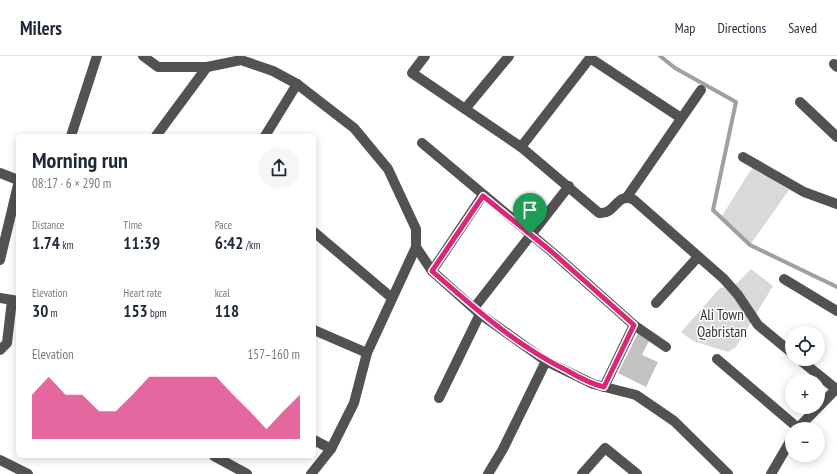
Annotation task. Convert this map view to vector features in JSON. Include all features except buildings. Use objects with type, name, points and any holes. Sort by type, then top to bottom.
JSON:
[{"type":"street","points":[[72,134],[97,56]]},
{"type":"street","points":[[143,56],[158,67],[207,67],[241,60],[273,71],[297,84],[354,128],[388,169],[416,229],[416,247],[367,353],[354,403],[331,449],[311,474]]},
{"type":"street","points":[[425,56],[412,73],[521,147],[599,212],[604,213],[611,210],[622,198],[628,197],[634,200],[738,295],[758,325],[785,347]]},
{"type":"street","points":[[465,110],[509,56]]},
{"type":"street","points":[[521,147],[590,58],[681,118]]},
{"type":"street","points":[[157,134],[207,67]]},
{"type":"street","points":[[266,134],[297,84]]},
{"type":"street","points":[[628,197],[701,90]]},
{"type":"street","points":[[800,102],[837,137]]},
{"type":"street","points":[[422,143],[483,196],[530,234],[634,325],[666,346]]},
{"type":"street","points":[[743,157],[804,192],[837,204]]},
{"type":"street","points":[[0,173],[16,179]]},
{"type":"street","points":[[439,398],[477,311],[530,234],[569,186]]},
{"type":"street","points":[[432,271],[483,196]]},
{"type":"street","points":[[0,260],[14,224],[16,204]]},
{"type":"street","points":[[316,234],[392,298]]},
{"type":"street","points":[[416,247],[432,271],[477,311],[546,361],[593,384],[636,395],[674,421],[728,474]]},
{"type":"street","points":[[656,303],[698,257]]},
{"type":"street","points":[[784,279],[837,311]]},
{"type":"street","points":[[0,298],[15,300],[7,343],[3,349],[0,350]]},
{"type":"street","points":[[604,387],[634,325]]},
{"type":"street","points":[[316,331],[367,353]]},
{"type":"street","points":[[716,359],[789,422]]},
{"type":"street","points":[[488,474],[503,449],[546,361]]},
{"type":"street","points":[[804,422],[836,389],[808,366]]},
{"type":"street","points":[[316,441],[331,449]]},
{"type":"street","points":[[582,474],[605,448],[637,474]]},
{"type":"street","points":[[771,474],[785,450]]},
{"type":"street","points":[[218,458],[247,474]]},
{"type":"street","points":[[0,460],[28,474]]},
{"type":"green space","points":[[752,168],[789,190],[750,245],[720,219]]},
{"type":"green space","name":"Ali Town Qabristan","points":[[751,269],[773,286],[736,347],[728,352],[693,341],[681,332],[720,288],[735,285]]},
{"type":"waterway","points":[[660,56],[675,68],[736,102],[713,210],[750,245],[837,287]]},
{"type":"route","points":[[483,196],[530,234],[634,325],[604,387],[593,384],[546,361],[480,314],[432,271],[483,196]]}]
